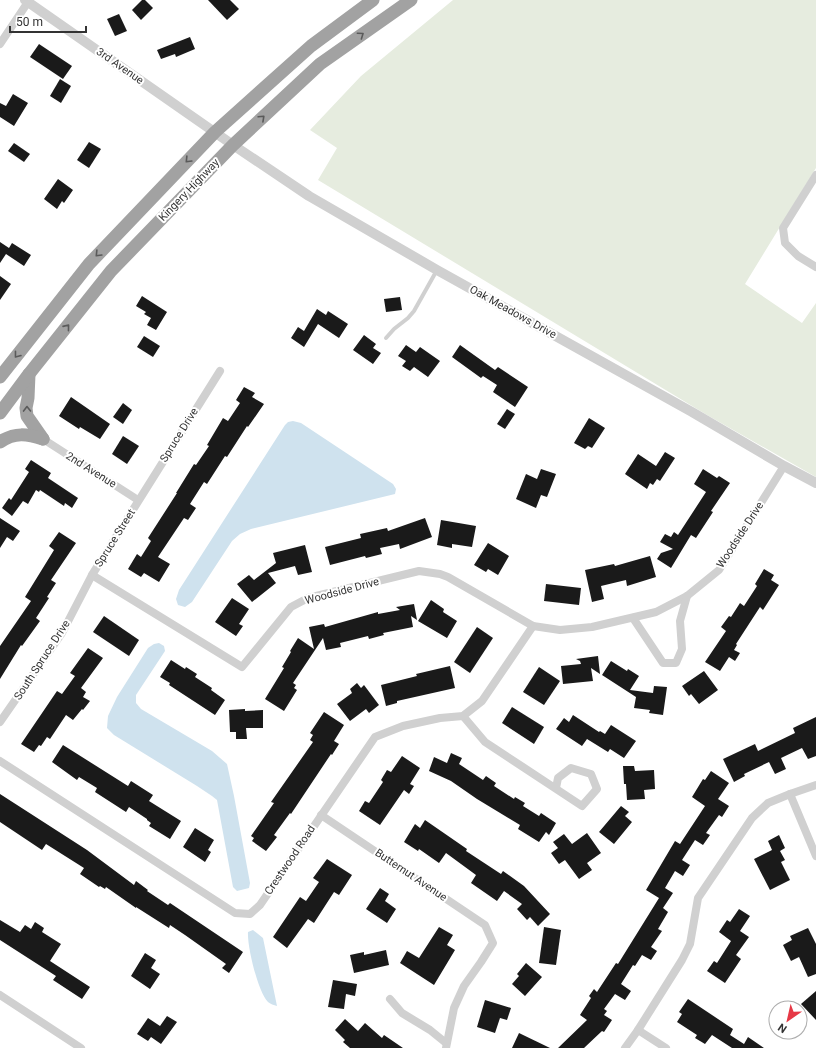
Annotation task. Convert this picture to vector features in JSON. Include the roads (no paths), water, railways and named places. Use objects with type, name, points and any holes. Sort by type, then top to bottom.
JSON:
[{"type":"highway","name":"Kingery Highway","points":[[0,376],[89,264],[215,132],[310,46],[373,0]]},
{"type":"highway","name":"Kingery Highway","points":[[0,413],[111,271],[233,145],[320,64],[411,0]]},
{"type":"highway","points":[[29,374],[26,408],[27,416],[43,440]]},
{"type":"highway","points":[[0,442],[10,436],[23,434],[43,440]]},
{"type":"street","name":"3rd Avenue","points":[[27,1],[215,132]]},
{"type":"street","points":[[0,44],[27,1]]},
{"type":"street","name":"Oak Meadows Drive","points":[[215,132],[309,196],[437,270],[695,414],[784,466],[816,482]]},
{"type":"street","points":[[816,175],[783,228],[785,243],[798,256],[816,267]]},
{"type":"street","name":"Spruce Drive","points":[[138,500],[220,371]]},
{"type":"street","name":"2nd Avenue","points":[[43,440],[138,500]]},
{"type":"street","name":"Woodside Drive","points":[[92,575],[242,668],[291,607],[308,598],[419,571],[448,576],[533,626],[560,630],[592,627],[656,612],[687,596],[719,570],[784,466]]},
{"type":"street","name":"Spruce Street","points":[[92,575],[138,500]]},
{"type":"street","name":"South Spruce Drive","points":[[0,722],[62,633],[92,575]]},
{"type":"street","points":[[633,618],[663,663],[676,663],[682,649],[680,621],[687,596]]},
{"type":"street","points":[[533,626],[482,701],[463,716],[485,742],[582,806],[597,789],[591,774],[571,768],[558,778],[556,788]]},
{"type":"street","name":"Crestwood Road","points":[[3,763],[235,913],[250,914],[260,905],[375,737],[403,726],[440,718],[463,716]]},
{"type":"street","points":[[625,1048],[682,960],[690,944],[698,898],[752,818],[768,803],[816,785]]},
{"type":"street","points":[[790,794],[816,856]]},
{"type":"street","name":"Butternut Avenue","points":[[322,814],[485,925],[493,943],[464,986],[454,1008],[446,1045]]},
{"type":"street","points":[[0,995],[81,1048]]},
{"type":"street","points":[[390,999],[402,1014],[430,1030],[446,1045]]},
{"type":"street","points":[[638,1030],[666,1048]]},
{"type":"lane","points":[[386,338],[414,311],[437,270]]},
{"type":"water","points":[[293,421],[301,423],[393,484],[396,489],[395,494],[251,529],[240,534],[232,541],[192,602],[185,607],[178,605],[176,599],[179,590],[285,425],[288,422]]},
{"type":"water","points":[[159,643],[164,646],[165,651],[136,695],[136,703],[141,709],[212,751],[227,764],[250,883],[249,888],[237,891],[233,887],[217,800],[114,735],[107,728],[108,716],[117,697],[148,648]]},
{"type":"water","points":[[253,930],[263,938],[277,1006],[268,1002],[264,997],[257,979],[251,958],[248,939],[248,932]]}]
